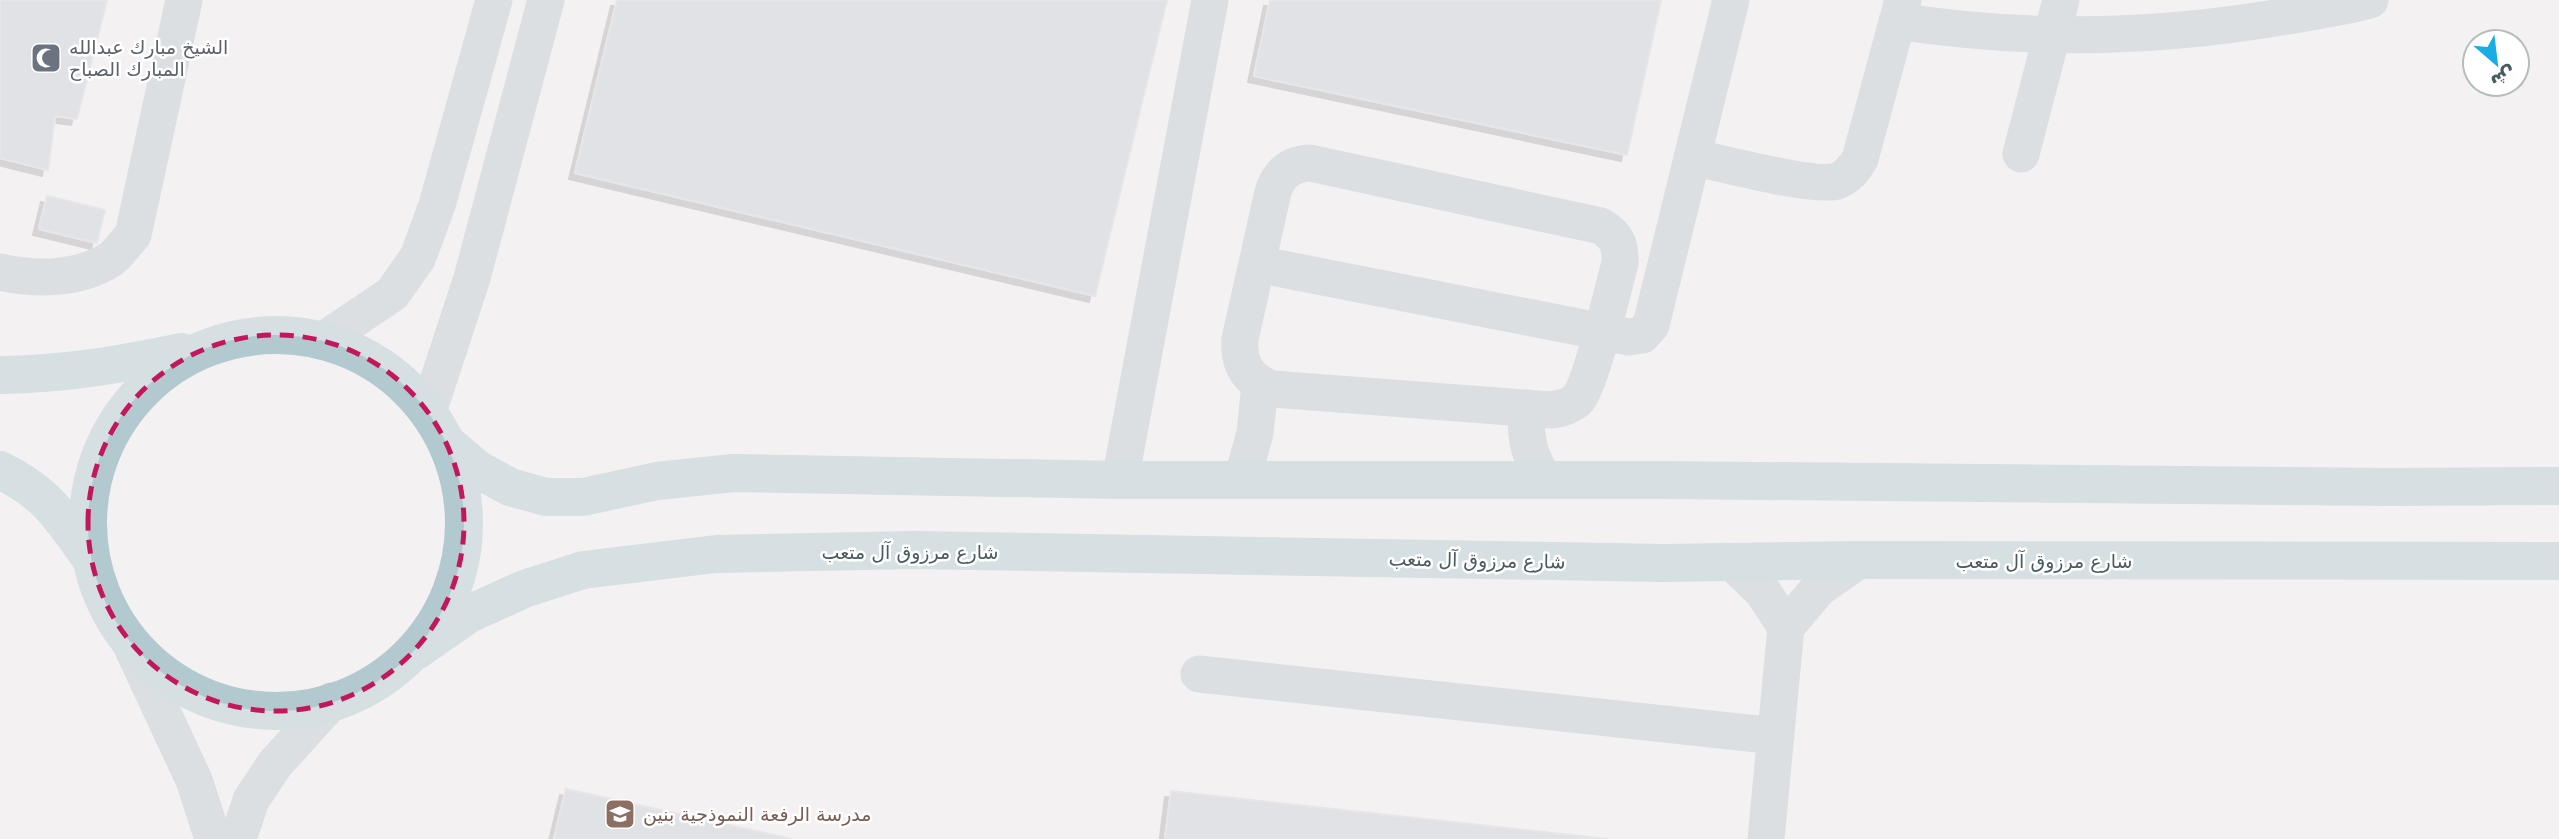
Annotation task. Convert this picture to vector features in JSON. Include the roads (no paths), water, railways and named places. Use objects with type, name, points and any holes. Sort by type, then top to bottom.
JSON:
[{"type":"main road","points":[[0,375],[93,370],[268,333],[325,339],[383,365],[429,409],[449,445],[456,460],[466,527],[452,594],[416,652]]},
{"type":"main road","points":[[89,556],[89,490],[111,428],[154,378],[211,345]]},
{"type":"main road","points":[[449,445],[477,469],[510,487],[546,497],[583,498],[657,481],[733,473],[1120,480],[2559,486]]},
{"type":"main road","points":[[0,470],[24,481],[46,499],[89,556]]},
{"type":"main road","name":"شارع مرزوق آل متعب","points":[[89,556],[104,605],[132,647],[170,681],[216,703],[287,712],[358,694],[469,614],[524,589],[583,570],[716,554],[912,550],[1733,563],[2559,561]]},
{"type":"street","points":[[0,272],[23,277],[72,275],[111,259],[133,235],[184,0]]},
{"type":"street","points":[[325,339],[392,294],[418,257],[437,205],[494,0]]},
{"type":"street","points":[[429,409],[472,278],[546,0]]},
{"type":"street","points":[[1120,480],[1210,0]]},
{"type":"street","points":[[1257,264],[1601,332],[1635,337],[1647,331],[1651,325],[1731,0]]},
{"type":"street","points":[[2021,153],[2061,0]]},
{"type":"street","points":[[1692,157],[1813,182],[1836,181],[1846,177],[1860,159],[1900,10],[2000,34],[2114,36],[2242,23],[2370,0]]},
{"type":"street","points":[[1310,163],[1601,226],[1616,238],[1620,255],[1601,332],[1587,382],[1577,400],[1560,409],[1272,389],[1249,376],[1242,365],[1239,352],[1276,182],[1290,167],[1310,163]]},
{"type":"street","points":[[1242,480],[1255,433],[1259,384]]},
{"type":"street","points":[[1527,408],[1525,423],[1530,453],[1544,480]]},
{"type":"street","points":[[1766,839],[1786,627],[1818,589],[1858,561]]},
{"type":"street","points":[[1733,563],[1763,592],[1786,627]]},
{"type":"street","points":[[132,647],[189,767],[213,839]]},
{"type":"street","points":[[1199,674],[1776,736]]},
{"type":"street","points":[[238,839],[251,800],[275,764],[332,701]]},
{"type":"place","name":"الشيخ مبارك عبدالله المبارك الصباح","points":[[46,58]]},
{"type":"place","name":"مدرسة الرفعة النموذجية بنين","points":[[620,814]]}]
